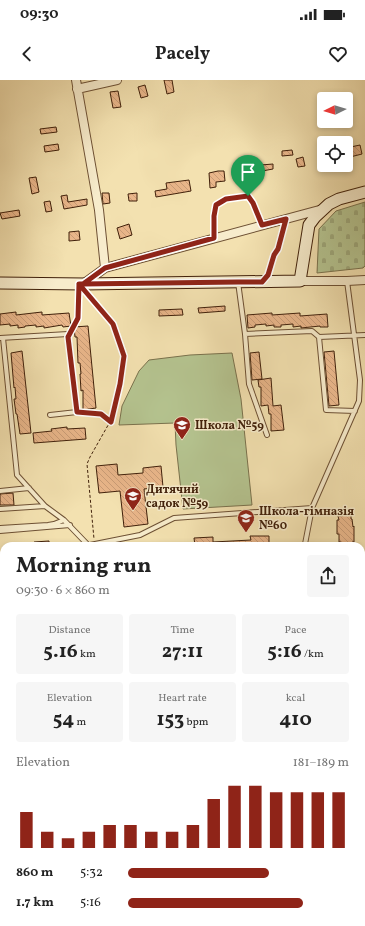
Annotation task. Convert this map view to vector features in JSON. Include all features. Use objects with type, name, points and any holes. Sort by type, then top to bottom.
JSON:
[{"type":"street","points":[[105,268],[99,210],[76,84],[117,80]]},
{"type":"street","points":[[300,281],[309,225],[314,217],[329,204],[339,199],[365,192]]},
{"type":"street","points":[[81,284],[105,268],[326,208]]},
{"type":"street","points":[[0,284],[365,280]]},
{"type":"lane","points":[[305,542],[312,508],[359,400],[360,380],[353,335],[348,281]]},
{"type":"lane","points":[[238,282],[245,334],[249,384],[267,435]]},
{"type":"lane","points":[[245,334],[312,331],[319,337],[326,410],[355,411]]},
{"type":"lane","points":[[50,415],[77,412],[68,334],[1,338],[17,475],[45,506],[70,525],[87,542]]},
{"type":"lane","points":[[319,337],[365,335]]},
{"type":"lane","points":[[0,491],[29,488]]},
{"type":"lane","points":[[0,509],[45,506]]},
{"type":"lane","points":[[104,542],[140,534],[174,518],[312,508]]},
{"type":"lane","points":[[0,528],[54,524],[64,520]]},
{"type":"lane","points":[[0,531],[70,525]]},
{"type":"path","points":[[214,238],[214,216],[216,205],[226,199],[248,196],[253,203],[262,225]]},
{"type":"path","points":[[262,282],[268,275],[274,255],[278,249],[286,219]]},
{"type":"path","points":[[68,337],[78,318],[81,284]]},
{"type":"path","points":[[81,284],[113,324],[124,356],[120,384],[111,422],[87,464],[94,538],[92,542]]},
{"type":"path","points":[[77,412],[101,414],[111,422]]},
{"type":"green space","points":[[365,202],[365,266],[363,268],[317,273],[319,229],[336,211]]},
{"type":"green space","points":[[232,353],[241,399],[252,505],[183,509],[175,423],[119,425],[122,406],[139,371],[149,360],[190,355]]},
{"type":"building","points":[[164,80],[172,80],[174,92],[167,94]]},
{"type":"building","points":[[145,85],[148,96],[141,98],[138,87]]},
{"type":"building","points":[[118,91],[121,107],[113,108],[110,92]]},
{"type":"building","points":[[56,127],[57,132],[41,134],[40,129]]},
{"type":"building","points":[[58,144],[59,150],[45,152],[44,146]]},
{"type":"building","points":[[360,145],[362,154],[353,156],[353,146]]},
{"type":"building","points":[[292,150],[293,155],[282,156],[282,151]]},
{"type":"building","points":[[303,157],[305,166],[298,167],[296,159]]},
{"type":"building","points":[[273,164],[273,169],[262,171],[261,165]]},
{"type":"building","points":[[256,167],[258,177],[249,179],[247,169]]},
{"type":"building","points":[[224,171],[225,181],[216,182],[216,187],[210,188],[209,173]]},
{"type":"building","points":[[36,177],[39,192],[32,194],[29,178]]},
{"type":"building","points":[[189,180],[191,191],[156,197],[155,191],[167,189],[166,183]]},
{"type":"building","points":[[102,193],[109,193],[110,203],[103,204]]},
{"type":"building","points":[[137,193],[137,201],[129,201],[128,194]]},
{"type":"building","points":[[67,195],[68,202],[87,199],[87,205],[64,209],[61,196]]},
{"type":"building","points":[[50,201],[52,211],[46,212],[44,202]]},
{"type":"building","points":[[19,210],[20,216],[2,219],[0,213]]},
{"type":"building","points":[[129,224],[132,235],[120,239],[117,228]]},
{"type":"building","points":[[79,231],[80,240],[69,241],[69,232]]},
{"type":"building","points":[[225,306],[225,311],[199,313],[198,308]]},
{"type":"building","points":[[182,309],[183,315],[159,316],[159,310]]},
{"type":"building","points":[[16,312],[16,315],[42,312],[42,315],[69,313],[71,326],[63,327],[62,325],[44,328],[44,326],[36,327],[36,325],[18,328],[18,325],[0,325],[0,314]]},
{"type":"building","points":[[272,313],[272,315],[300,313],[300,316],[327,314],[328,327],[320,326],[301,328],[301,326],[293,327],[293,324],[274,327],[274,325],[266,326],[266,324],[255,325],[255,327],[248,328],[247,315]]},
{"type":"building","points":[[88,326],[96,408],[83,410],[83,390],[81,391],[80,363],[78,363],[77,337],[75,337],[74,327]]},
{"type":"building","points":[[22,351],[31,433],[20,434],[14,399],[16,399],[11,353]]},
{"type":"building","points":[[334,351],[339,405],[329,406],[324,352]]},
{"type":"building","points":[[259,352],[262,379],[252,380],[250,353]]},
{"type":"building","points":[[271,378],[273,406],[281,405],[284,430],[271,431],[271,414],[269,414],[268,405],[261,406],[261,387],[259,387],[258,380]]},
{"type":"building","points":[[67,427],[67,429],[85,428],[86,439],[34,443],[33,433],[52,431],[51,429]]},
{"type":"building","points":[[117,464],[118,475],[143,473],[143,468],[161,466],[163,487],[144,489],[148,524],[124,527],[120,491],[99,493],[96,466]]},
{"type":"building","points":[[13,493],[14,505],[0,505],[0,494]]},
{"type":"building","points":[[351,515],[353,527],[354,526],[354,542],[339,542],[339,534],[337,534],[337,520],[339,520],[338,516]]},
{"type":"building","points":[[250,536],[269,536],[269,542],[213,542],[251,540]]},
{"type":"building","points":[[213,537],[213,542],[194,542],[194,538]]},
{"type":"place","name":"Школа №59","points":[[182,440]]},
{"type":"place","name":"Дитячий садок №59","points":[[133,511]]},
{"type":"place","name":"Школа-гімназія №60","points":[[246,533]]},
{"type":"route","points":[[248,196],[226,199],[216,205],[214,216],[214,238],[105,268],[83,284],[79,284],[78,318],[68,337],[77,412],[101,414],[111,422],[120,384],[124,356],[113,324],[79,284],[83,284],[238,282],[262,282],[268,275],[272,265],[286,219],[262,225],[253,203],[248,196]]}]
